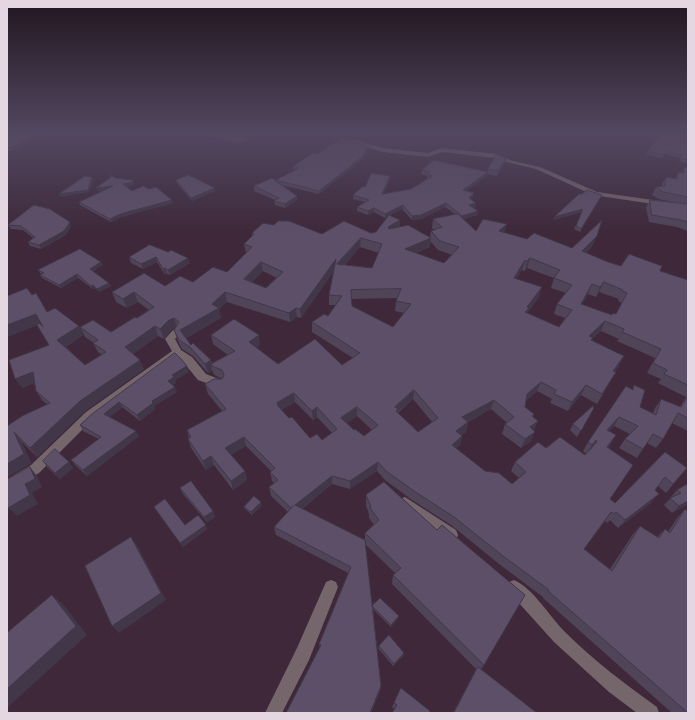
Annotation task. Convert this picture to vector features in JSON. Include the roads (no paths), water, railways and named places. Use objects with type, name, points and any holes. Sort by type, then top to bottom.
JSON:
[{"type":"street","points":[[539,169],[594,194],[660,203],[688,209]]},
{"type":"street","points":[[176,332],[170,340],[177,352],[188,360],[202,377],[220,384]]},
{"type":"street","points":[[7,486],[35,468],[54,452],[90,415],[177,352]]},
{"type":"street","points":[[405,503],[445,530],[463,545]]},
{"type":"street","points":[[505,580],[523,595],[559,637],[599,673],[651,713]]},
{"type":"street","points":[[273,713],[302,654],[331,587]]}]
